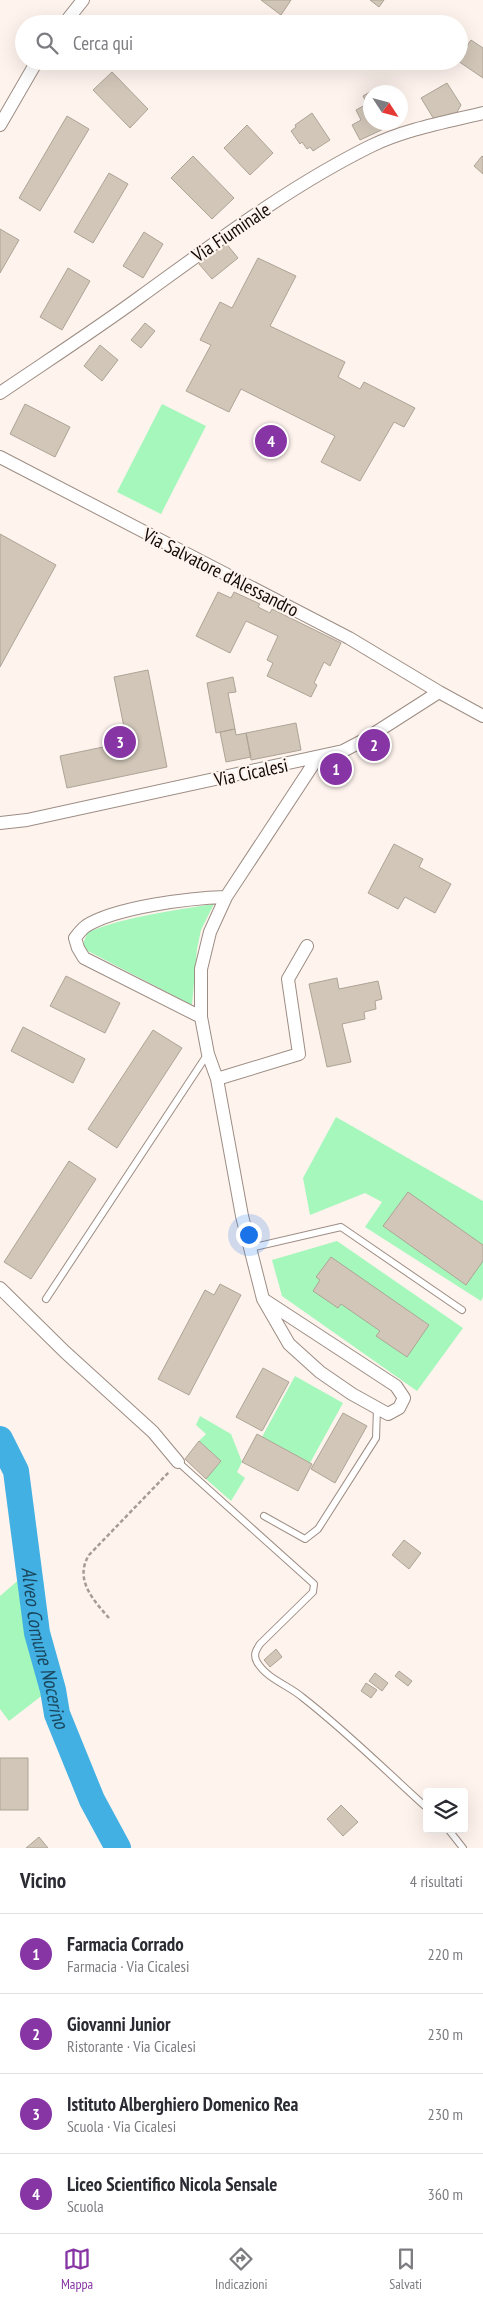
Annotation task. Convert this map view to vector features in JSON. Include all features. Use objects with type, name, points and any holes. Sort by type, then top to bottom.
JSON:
[{"type":"street","points":[[71,15],[83,0]]},
{"type":"street","points":[[0,125],[32,70]]},
{"type":"street","name":"Via Fiuminale","points":[[0,393],[139,298],[215,241],[305,183],[371,146],[397,135],[483,113]]},
{"type":"street","name":"Via Salvatore d'Alessandro","points":[[0,457],[349,638],[439,692]]},
{"type":"street","points":[[439,692],[483,716]]},
{"type":"street","name":"Via Cicalesi","points":[[0,823],[28,820],[343,751],[364,740],[439,692]]},
{"type":"street","points":[[263,1299],[396,1386],[404,1398],[399,1408],[388,1414],[352,1394],[320,1372],[289,1344],[263,1299],[250,1248],[217,1079],[208,1054],[201,1017],[202,969],[210,932],[226,897],[318,758]]},
{"type":"street","points":[[201,1017],[84,958],[75,938],[84,927],[109,917],[155,905],[226,897]]},
{"type":"street","points":[[217,1079],[299,1054],[288,979],[307,946]]},
{"type":"street","points":[[0,1288],[65,1352],[153,1432],[178,1462]]},
{"type":"lane","points":[[46,1299],[208,1054]]},
{"type":"lane","points":[[250,1248],[341,1227],[462,1310]]},
{"type":"lane","points":[[264,1516],[305,1539],[318,1529],[376,1438],[377,1408]]},
{"type":"lane","points":[[178,1462],[314,1584],[313,1592],[260,1644],[256,1651],[258,1663],[280,1684],[301,1696],[314,1707],[423,1804]]},
{"type":"lane","points":[[451,1833],[463,1848]]},
{"type":"path","points":[[109,1618],[89,1596],[83,1577],[83,1564],[89,1555],[178,1462]]},
{"type":"green space","points":[[162,404],[206,426],[161,514],[117,492]]},
{"type":"green space","points":[[214,904],[201,930],[197,949],[192,1005],[84,949],[84,941],[88,932],[103,926],[150,915]]},
{"type":"green space","points":[[336,1117],[483,1201],[483,1297],[481,1301],[365,1227],[382,1202],[365,1193],[310,1215],[303,1178]]},
{"type":"green space","points":[[337,1241],[463,1328],[417,1391],[282,1296],[272,1260]]},
{"type":"green space","points":[[295,1376],[343,1403],[310,1463],[262,1437]]},
{"type":"green space","points":[[200,1416],[231,1434],[242,1462],[237,1472],[245,1478],[231,1501],[206,1479],[221,1461],[199,1441],[206,1434],[196,1425]]},
{"type":"green space","points":[[22,1577],[44,1694],[9,1721],[0,1709],[0,1596]]},
{"type":"building","points":[[261,0],[291,0],[281,15]]},
{"type":"building","points":[[370,0],[384,0],[379,7]]},
{"type":"building","points":[[471,40],[483,48],[483,78],[468,68],[468,44]]},
{"type":"building","points":[[112,72],[148,109],[130,128],[93,90]]},
{"type":"building","points":[[447,83],[461,105],[456,114],[435,121],[421,98]]},
{"type":"building","points":[[363,106],[363,130],[381,130],[360,140],[352,125],[361,120],[356,110]]},
{"type":"building","points":[[312,113],[330,140],[313,151],[310,147],[307,149],[302,142],[300,144],[291,131],[296,127],[295,125]]},
{"type":"building","points":[[67,116],[89,129],[40,211],[19,198]]},
{"type":"building","points":[[247,125],[273,153],[250,175],[224,148]]},
{"type":"building","points":[[193,156],[234,198],[212,219],[171,178]]},
{"type":"building","points":[[483,157],[483,174],[474,166]]},
{"type":"building","points":[[109,173],[128,184],[93,243],[74,232]]},
{"type":"building","points":[[0,229],[19,240],[0,273]]},
{"type":"building","points":[[144,232],[163,244],[143,278],[123,266]]},
{"type":"building","points":[[225,242],[238,258],[212,279],[199,264]]},
{"type":"building","points":[[258,258],[296,276],[270,326],[345,362],[338,377],[360,389],[364,382],[415,408],[404,427],[394,422],[360,481],[321,462],[335,436],[241,389],[229,412],[186,391],[211,345],[200,340],[220,302],[232,308]]},
{"type":"building","points":[[68,268],[90,281],[62,330],[40,317]]},
{"type":"building","points":[[145,323],[155,331],[141,348],[131,340]]},
{"type":"building","points":[[100,345],[118,360],[102,381],[84,366]]},
{"type":"building","points":[[25,404],[70,427],[55,457],[10,434]]},
{"type":"building","points":[[0,534],[56,565],[0,667]]},
{"type":"building","points":[[218,592],[231,598],[234,592],[260,604],[258,607],[270,613],[272,609],[341,643],[330,666],[324,662],[314,683],[317,685],[311,697],[267,676],[273,663],[267,660],[278,636],[246,621],[230,653],[196,636]]},
{"type":"building","points":[[148,670],[167,767],[67,788],[60,756],[127,742],[114,677]]},
{"type":"building","points":[[233,677],[236,692],[228,693],[235,729],[216,733],[207,683]]},
{"type":"building","points":[[296,723],[301,750],[251,760],[246,733]]},
{"type":"building","points":[[235,729],[236,735],[246,733],[251,757],[226,762],[220,732]]},
{"type":"building","points":[[394,844],[423,859],[419,867],[451,884],[435,913],[405,897],[398,909],[368,893]]},
{"type":"building","points":[[66,976],[120,1003],[105,1033],[50,1006]]},
{"type":"building","points":[[337,978],[339,989],[378,981],[382,999],[375,1001],[376,1009],[364,1012],[365,1019],[342,1024],[351,1062],[327,1067],[309,984]]},
{"type":"building","points":[[23,1027],[85,1059],[73,1083],[11,1051]]},
{"type":"building","points":[[153,1030],[182,1048],[117,1148],[88,1129]]},
{"type":"building","points":[[69,1161],[96,1179],[31,1279],[4,1262]]},
{"type":"building","points":[[408,1192],[483,1245],[483,1261],[466,1285],[383,1226]]},
{"type":"building","points":[[331,1257],[429,1325],[407,1357],[376,1336],[380,1331],[341,1304],[338,1308],[313,1291],[320,1280],[316,1277]]},
{"type":"building","points":[[220,1284],[241,1295],[189,1395],[158,1379],[205,1290],[214,1295]]},
{"type":"building","points":[[263,1368],[289,1382],[262,1431],[236,1417]]},
{"type":"building","points":[[343,1413],[367,1426],[335,1483],[311,1469]]},
{"type":"building","points":[[257,1434],[312,1464],[298,1491],[242,1462]]},
{"type":"building","points":[[199,1441],[221,1461],[206,1479],[185,1459]]},
{"type":"building","points":[[404,1540],[421,1553],[409,1569],[392,1555]]},
{"type":"building","points":[[276,1649],[282,1657],[270,1667],[264,1660]]},
{"type":"building","points":[[399,1671],[412,1681],[408,1686],[395,1676]]},
{"type":"building","points":[[375,1673],[388,1683],[382,1691],[369,1681]]},
{"type":"building","points":[[366,1683],[377,1690],[371,1698],[361,1691]]},
{"type":"building","points":[[0,1758],[28,1758],[28,1810],[0,1810]]},
{"type":"building","points":[[341,1805],[358,1822],[343,1836],[327,1819]]},
{"type":"building","points":[[39,1837],[48,1848],[26,1848]]},
{"type":"waterway","name":"Alveo Comune Nocerino","points":[[0,1439],[16,1471],[37,1633],[53,1690],[57,1714],[92,1800],[118,1848]]},
{"type":"place","name":"Liceo Scientifico Nicola Sensale","points":[[271,441]]},
{"type":"place","name":"Istituto Alberghiero Domenico Rea","points":[[120,742]]},
{"type":"place","name":"Giovanni Junior","points":[[374,745]]},
{"type":"place","name":"Farmacia Corrado","points":[[336,769]]}]
